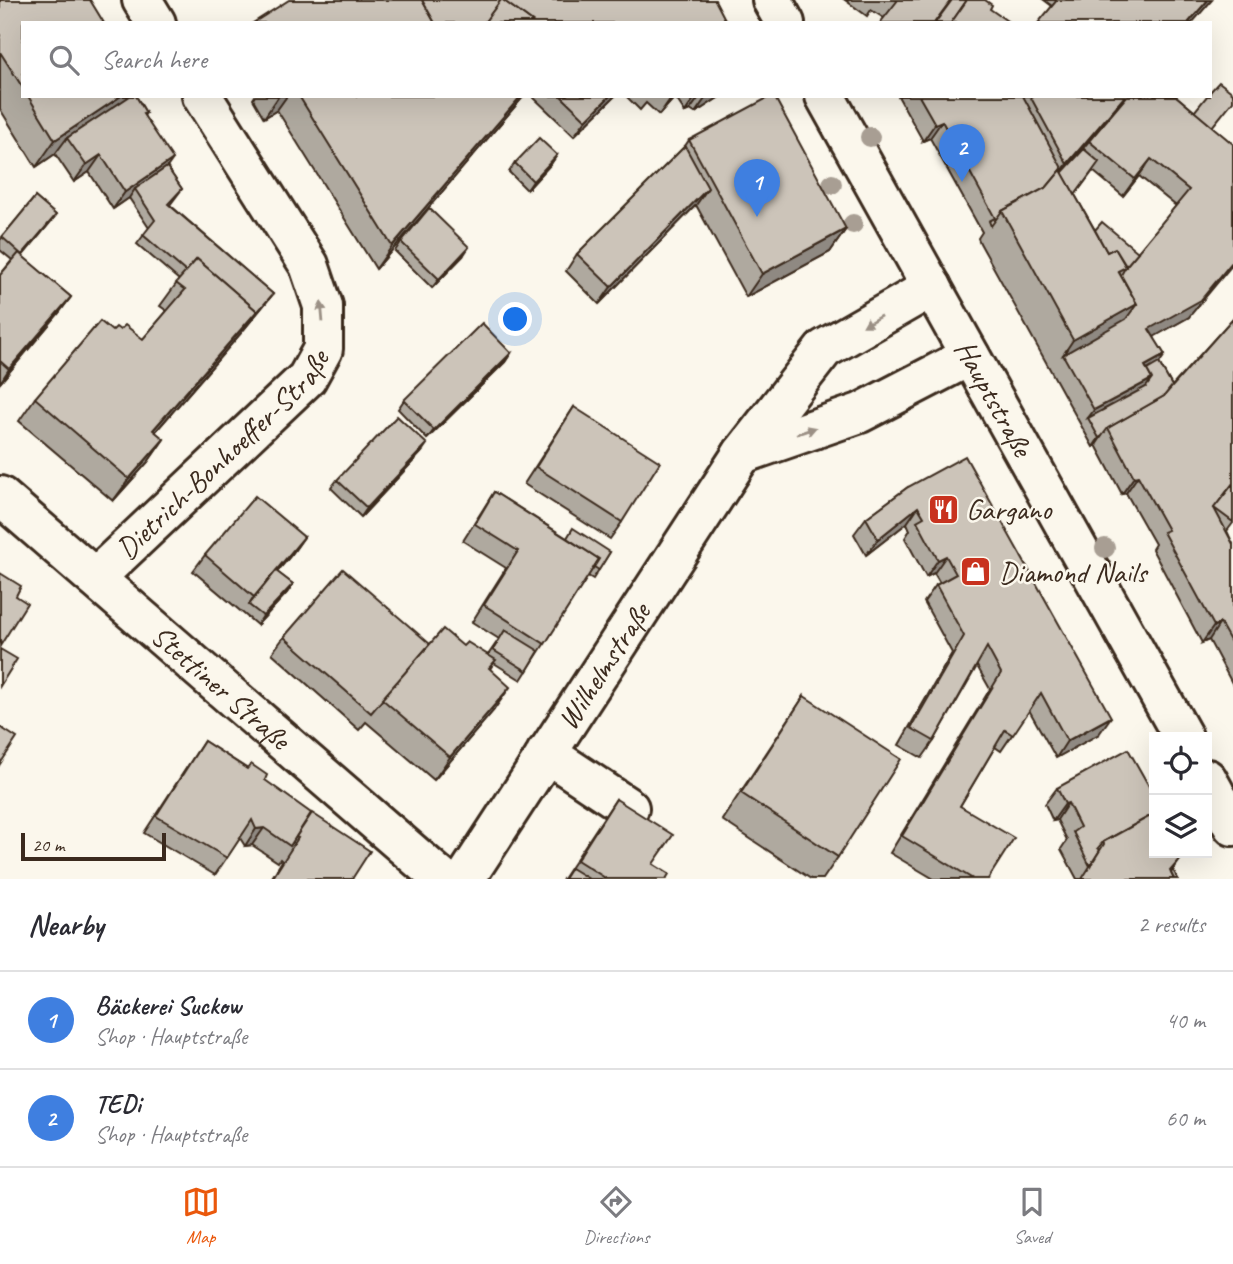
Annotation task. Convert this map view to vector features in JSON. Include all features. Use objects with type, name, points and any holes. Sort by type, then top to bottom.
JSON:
[{"type":"street","points":[[142,0],[155,21]]},
{"type":"street","points":[[772,0],[784,21]]},
{"type":"street","name":"Dietrich-Bonhoeffer-Straße","points":[[95,578],[307,378],[323,349],[323,306],[309,265],[203,98]]},
{"type":"street","name":"Hauptstraße","points":[[826,98],[1180,732]]},
{"type":"street","name":"Wilhelmstraße","points":[[465,879],[742,454],[824,349],[932,287]]},
{"type":"street","points":[[742,454],[860,413],[970,356]]},
{"type":"street","name":"Stettiner Straße","points":[[0,496],[442,879]]},
{"type":"street","points":[[546,753],[629,808]]},
{"type":"street","points":[[1212,788],[1233,826]]},
{"type":"building","points":[[0,0],[90,0],[103,21],[21,21],[21,85],[0,52]]},
{"type":"building","points":[[289,0],[422,0],[434,21],[256,21]]},
{"type":"building","points":[[422,0],[501,0],[485,21],[434,21]]},
{"type":"building","points":[[503,0],[531,21],[485,21]]},
{"type":"building","points":[[503,0],[715,0],[726,21],[531,21]]},
{"type":"building","points":[[898,0],[951,0],[935,21],[882,21]]},
{"type":"building","points":[[952,0],[967,0],[952,21],[936,21]]},
{"type":"building","points":[[967,0],[985,0],[992,5],[990,9],[1007,21],[952,21]]},
{"type":"building","points":[[1057,0],[1208,0],[1190,21],[1040,21]]},
{"type":"building","points":[[1219,82],[1233,93],[1233,101],[1212,127],[1194,112],[1205,98],[1212,98],[1212,90]]},
{"type":"building","points":[[29,98],[118,98],[55,140]]},
{"type":"building","points":[[127,98],[137,98],[146,113],[143,114],[173,159],[125,192],[101,155],[86,165],[67,138]]},
{"type":"building","points":[[300,98],[519,98],[392,246]]},
{"type":"building","points":[[563,98],[608,98],[586,120]]},
{"type":"building","points":[[767,98],[775,98],[846,229],[762,274],[689,140]]},
{"type":"building","points":[[920,98],[1024,98],[1063,170],[1047,187],[1002,211],[991,226],[989,221],[995,218],[942,121],[935,124]]},
{"type":"building","points":[[1031,98],[1123,98],[1067,164]]},
{"type":"building","points":[[1125,98],[1178,98],[1233,144],[1233,261],[1201,300],[1149,329],[1165,355],[1145,366],[1152,379],[1094,410],[1063,355],[1126,319],[1137,304],[1121,275],[1189,190],[1151,159],[1135,179],[1089,141]]},
{"type":"building","points":[[539,138],[557,155],[533,181],[515,163]]},
{"type":"building","points":[[685,146],[708,188],[611,287],[577,254]]},
{"type":"building","points":[[1084,149],[1099,162],[1075,195],[1062,173]]},
{"type":"building","points":[[167,167],[182,189],[168,204],[273,294],[247,324],[257,311],[197,259],[186,272],[143,235],[155,220],[135,189]]},
{"type":"building","points":[[1061,170],[1107,252],[1115,248],[1126,267],[1118,271],[1137,304],[1073,340],[1002,211],[1047,187]]},
{"type":"building","points":[[35,197],[56,215],[22,255],[2,237]]},
{"type":"building","points":[[429,208],[469,247],[439,279],[401,242]]},
{"type":"building","points":[[1102,222],[1138,252],[1126,266],[1115,248],[1107,252],[1095,230]]},
{"type":"building","points":[[19,253],[71,297],[9,369],[0,361],[0,275]]},
{"type":"building","points":[[197,259],[257,311],[153,430],[164,439],[129,479],[35,398],[100,321],[112,331],[116,327],[120,330],[125,325],[143,339],[185,290],[176,283]]},
{"type":"building","points":[[1233,318],[1233,483],[1214,508],[1233,544],[1233,646],[1220,623],[1214,626],[1163,532],[1168,530],[1138,476],[1134,477],[1108,428],[1164,396]]},
{"type":"building","points":[[482,323],[511,353],[434,430],[404,400]]},
{"type":"building","points":[[1159,363],[1172,386],[1164,396],[1108,428],[1099,438],[1088,418],[1146,387],[1152,379],[1147,370]]},
{"type":"building","points":[[574,407],[660,462],[622,522],[536,467]]},
{"type":"building","points":[[397,416],[427,444],[367,508],[337,480]]},
{"type":"building","points":[[965,456],[1111,717],[1067,741],[1041,693],[1013,735],[1005,730],[960,806],[1014,838],[988,879],[973,879],[902,836],[1001,673],[987,647],[934,741],[911,728],[964,636],[936,585],[956,574],[946,556],[938,560],[917,521],[924,517],[918,507],[878,539],[866,518],[908,487]]},
{"type":"building","points":[[1233,484],[1233,522],[1214,508]]},
{"type":"building","points":[[494,492],[599,559],[545,644],[484,605],[518,551],[475,524]]},
{"type":"building","points":[[255,496],[304,537],[254,597],[205,555]]},
{"type":"building","points":[[573,528],[610,552],[599,570],[594,567],[599,559],[567,538]]},
{"type":"building","points":[[343,569],[430,644],[371,713],[284,637]]},
{"type":"building","points":[[276,571],[293,584],[263,616],[249,605]]},
{"type":"building","points":[[0,573],[21,586],[16,596],[27,603],[0,646]]},
{"type":"building","points":[[443,629],[463,646],[467,642],[496,660],[489,668],[510,687],[450,757],[382,699]]},
{"type":"building","points":[[505,630],[539,651],[527,671],[493,650]]},
{"type":"building","points":[[0,649],[17,659],[0,686]]},
{"type":"building","points":[[804,696],[901,759],[838,857],[741,793]]},
{"type":"building","points":[[0,727],[17,738],[0,764]]},
{"type":"building","points":[[204,741],[247,769],[251,764],[267,775],[265,780],[311,813],[290,846],[264,828],[256,829],[252,820],[227,858],[156,816]]},
{"type":"building","points":[[1128,749],[1149,786],[1149,817],[1103,842],[1090,866],[1073,832],[1080,827],[1057,788]]},
{"type":"building","points":[[616,799],[673,835],[653,864],[669,874],[666,879],[607,879],[577,860]]},
{"type":"building","points":[[312,813],[370,851],[352,879],[272,879],[298,838],[296,837]]},
{"type":"building","points":[[1149,817],[1149,858],[1181,858],[1170,871],[1174,879],[1082,879],[1103,842]]},
{"type":"building","points":[[571,868],[589,879],[564,879]]},
{"type":"place","name":"TEDi","points":[[962,182]]},
{"type":"place","name":"Bäckerei Suckow","points":[[757,217]]},
{"type":"place","name":"Gargano","points":[[943,509]]},
{"type":"place","name":"Diamond Nails","points":[[976,572]]}]
